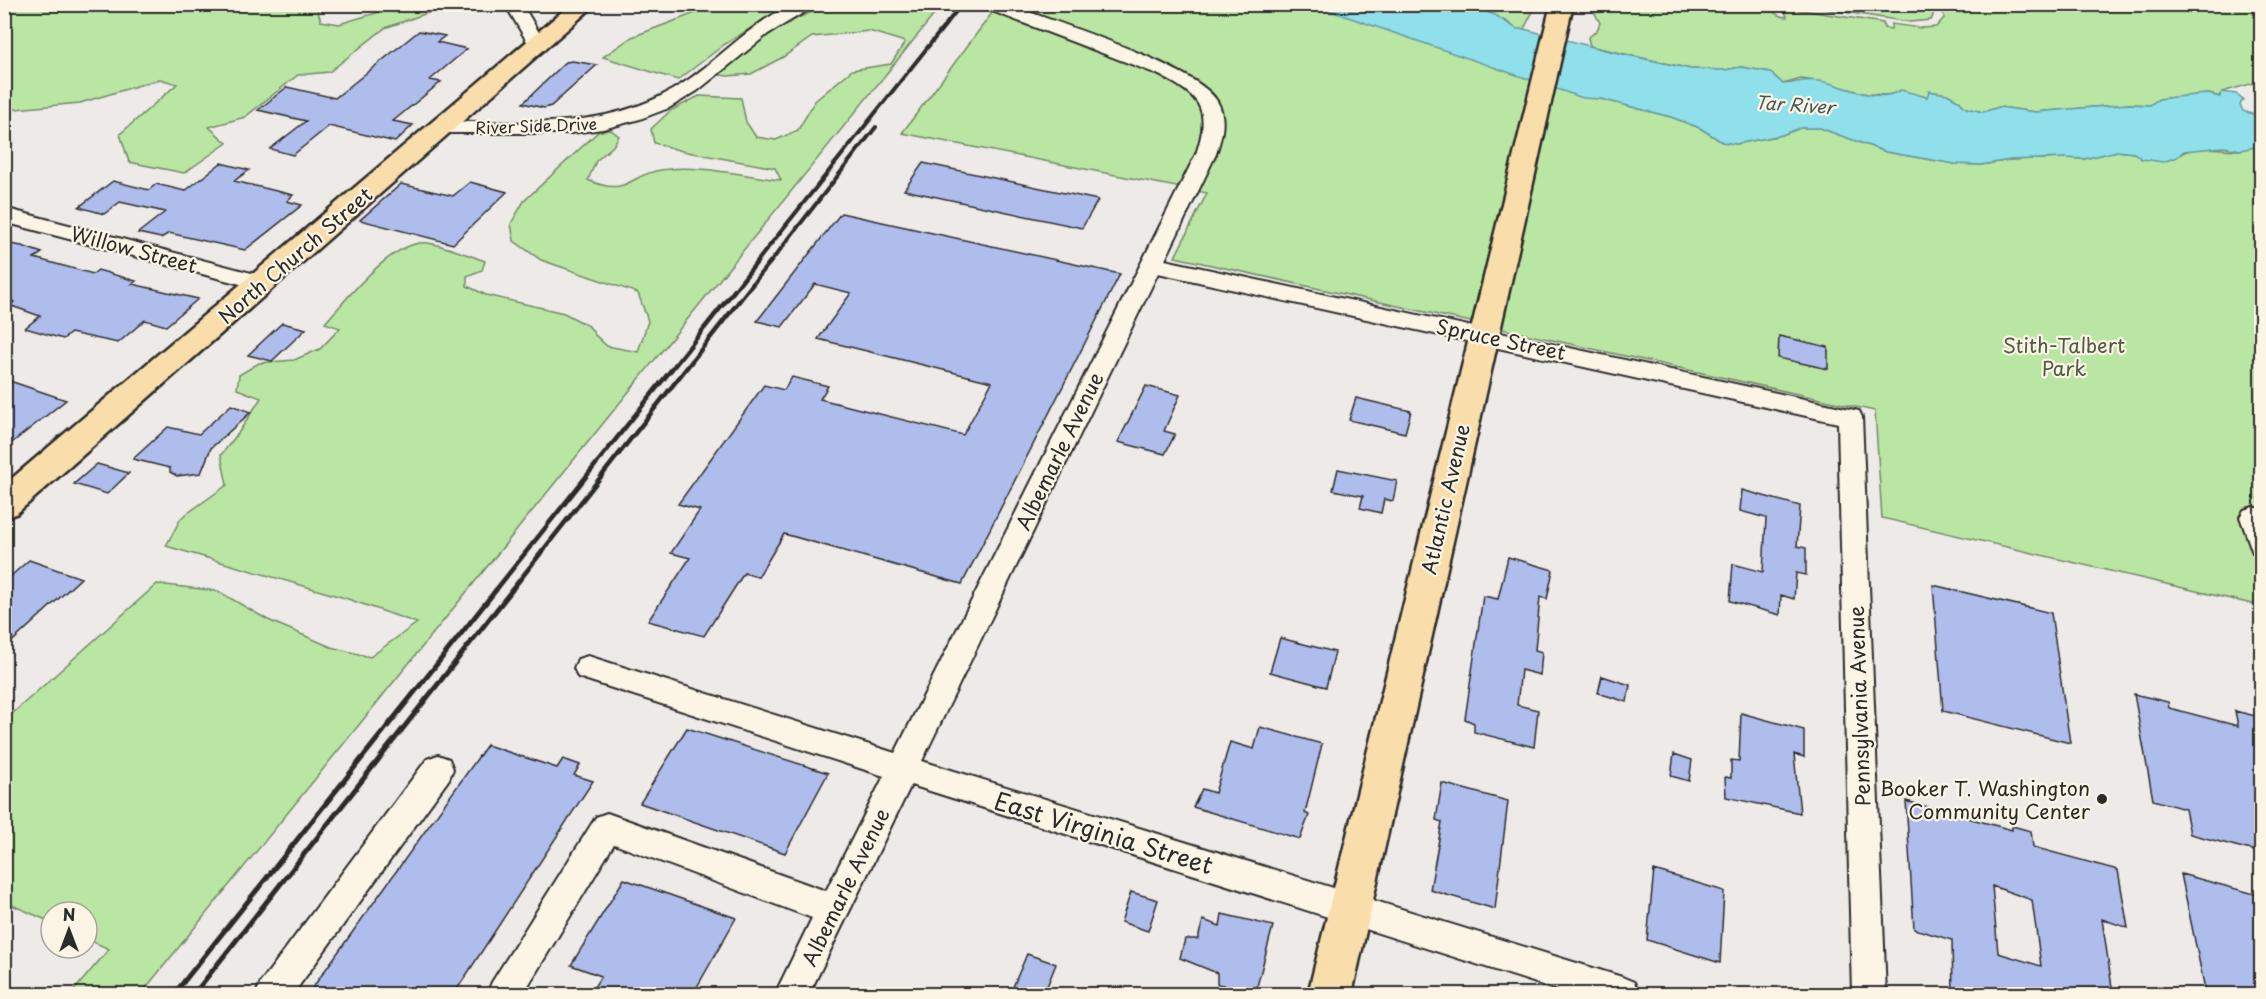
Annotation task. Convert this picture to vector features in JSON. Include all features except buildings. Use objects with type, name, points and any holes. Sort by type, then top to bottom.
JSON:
[{"type":"main road","name":"North Church Street","points":[[8,499],[263,283],[585,4]]},
{"type":"main road","name":"Atlantic Avenue","points":[[1330,994],[1534,132],[1562,4]]},
{"type":"street","points":[[513,4],[538,46]]},
{"type":"street","name":"River Side Drive","points":[[443,127],[530,128],[588,125],[634,117],[663,104],[689,87],[765,28],[788,13],[810,4]]},
{"type":"street","name":"Albemarle Avenue","points":[[792,994],[1212,141],[1216,119],[1209,101],[1202,92],[1187,81],[1164,70],[1001,9]]},
{"type":"street","name":"Willow Street","points":[[4,215],[263,283]]},
{"type":"street","name":"Spruce Street","points":[[1151,264],[1850,417]]},
{"type":"street","name":"Pennsylvania Avenue","points":[[1850,417],[1869,994]]},
{"type":"street","points":[[2253,517],[2262,546]]},
{"type":"street","name":"East Virginia Street","points":[[588,668],[902,769],[1622,994]]},
{"type":"street","points":[[273,994],[438,769]]},
{"type":"street","points":[[504,994],[607,827],[834,910]]},
{"type":"green space","points":[[5,4],[316,5],[321,21],[339,24],[403,5],[450,5],[385,28],[329,72],[298,75],[245,117],[209,127],[227,143],[184,173],[129,162],[120,134],[177,84],[160,79],[80,103],[5,110]]},
{"type":"green space","points":[[719,4],[788,5],[725,44],[678,80],[603,57],[632,37]]},
{"type":"green space","points":[[843,4],[942,5],[141,994],[71,994],[109,949],[99,944],[99,900],[39,900],[39,917],[5,902],[4,721],[157,584],[218,591],[268,620],[331,647],[370,657],[417,623],[345,598],[166,546],[181,518],[227,485],[221,455],[261,398],[237,389],[239,375],[259,363],[294,360],[320,349],[340,328],[325,323],[371,272],[400,250],[414,244],[428,243],[450,248],[485,261],[482,270],[467,276],[467,286],[486,295],[564,313],[589,326],[607,346],[638,352],[648,321],[638,293],[541,260],[514,241],[511,224],[524,201],[599,131],[611,130],[619,136],[613,146],[596,161],[588,180],[602,185],[621,186],[650,172],[690,168],[781,180],[775,168],[682,151],[654,143],[651,129],[670,111],[699,96],[741,98],[746,122],[756,137],[776,140],[798,130],[815,101],[852,70],[891,64],[905,42],[869,31],[812,37],[783,57],[751,74],[728,76],[713,74],[774,28],[812,12]]},
{"type":"green space","name":"Stith-Talbert Park","points":[[1313,4],[1583,97],[1601,99],[1671,117],[1700,128],[1722,142],[1736,144],[1782,135],[1800,128],[1820,128],[1886,152],[1955,164],[1981,165],[2010,160],[2084,159],[2117,151],[2134,153],[2142,159],[2177,157],[2190,150],[2206,148],[2242,150],[2261,141],[2261,606],[1882,518],[1875,411],[1175,257],[1207,193],[902,133],[998,5]]},
{"type":"green space","points":[[1582,4],[1763,5],[1783,17],[1787,17],[1785,11],[1789,8],[1883,23],[1884,28],[1891,29],[1891,24],[1921,28],[1936,27],[1944,18],[1943,5],[2261,5],[2261,81],[2222,92],[2221,97],[2208,94],[2159,99],[2150,105],[2129,104],[2036,112],[1999,107],[1983,112],[1966,108],[1947,94],[1929,91],[1928,97],[1867,94],[1823,82],[1801,79],[1783,84],[1770,72],[1741,67],[1725,70],[1691,69],[1590,46],[1588,38],[1597,30],[1600,23],[1591,6],[1586,7]]},
{"type":"green space","points":[[1468,5],[1536,5],[1524,29],[1517,30],[1507,22]]},
{"type":"green space","points":[[1798,5],[1932,5],[1933,16],[1931,20],[1910,22]]},
{"type":"water","name":"Tar River","points":[[1313,5],[1468,5],[1495,15],[1517,29],[1691,69],[1725,70],[1741,67],[1770,72],[1783,84],[1820,81],[1871,95],[1891,94],[1901,90],[1927,97],[1929,91],[1947,94],[1966,108],[1983,112],[1999,107],[2036,112],[2129,104],[2150,105],[2159,99],[2174,97],[2208,94],[2220,97],[2222,92],[2236,94],[2243,100],[2240,105],[2243,111],[2261,117],[2261,141],[2255,147],[2241,150],[2224,147],[2184,151],[2177,157],[2163,162],[2142,159],[2134,153],[2117,151],[2084,159],[2010,160],[1981,165],[1955,164],[1886,152],[1820,128],[1800,128],[1782,135],[1736,144],[1722,142],[1700,128],[1671,117],[1601,99],[1583,98]]},
{"type":"railway","points":[[755,264],[962,4]]},
{"type":"railway","points":[[769,264],[876,127]]},
{"type":"railway","points":[[495,591],[757,262]]},
{"type":"railway","points":[[511,591],[770,262]]},
{"type":"railway","points":[[174,994],[496,590]]},
{"type":"railway","points":[[194,994],[512,590]]},
{"type":"place","name":"Booker T. Washington Community Center","points":[[2102,799]]}]
